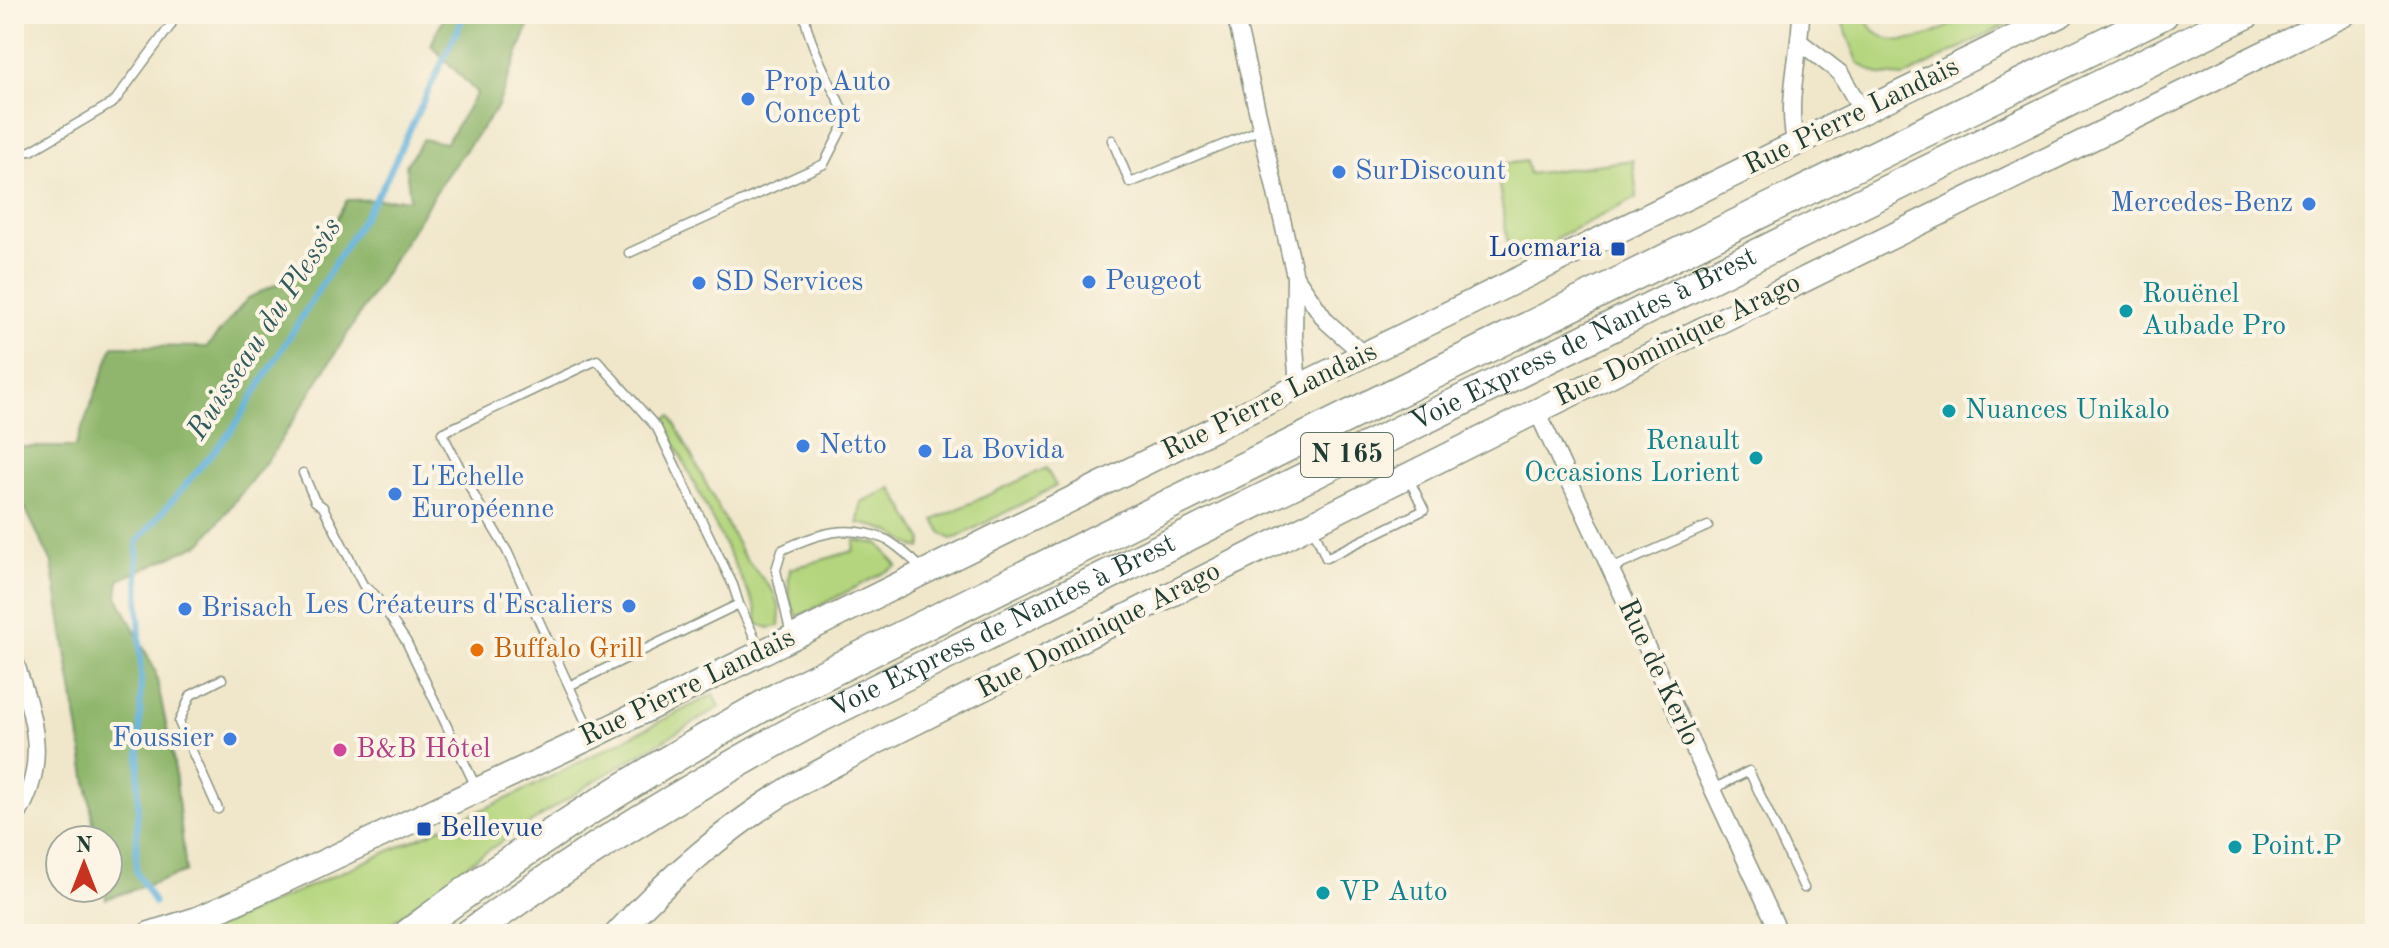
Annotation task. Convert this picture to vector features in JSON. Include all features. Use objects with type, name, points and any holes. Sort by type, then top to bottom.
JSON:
[{"type":"highway","name":"Voie Express de Nantes à Brest","points":[[409,934],[479,881],[575,817],[671,757],[793,689],[2163,14]]},
{"type":"highway","name":"Voie Express de Nantes à Brest","points":[[470,934],[617,833],[816,719],[2245,14]]},
{"type":"street","points":[[1235,14],[1295,276],[1294,334],[1298,387]]},
{"type":"street","points":[[1796,145],[1791,124],[1801,14]]},
{"type":"street","name":"Rue Pierre Landais","points":[[172,934],[198,919],[593,736],[2062,14]]},
{"type":"street","name":"Rue Dominique Arago","points":[[617,934],[687,865],[794,787],[886,737],[1537,411],[2344,14]]},
{"type":"street","points":[[1800,42],[1840,73],[1863,112]]},
{"type":"street","points":[[1295,276],[1326,321],[1364,355]]},
{"type":"street","name":"Rue de Kerlo","points":[[1537,411],[1780,934]]},
{"type":"street","points":[[14,658],[36,736],[37,769],[29,797],[14,821]]},
{"type":"street","name":"Rue Pierre Landais","points":[[150,934],[198,919]]},
{"type":"lane","points":[[14,152],[31,151],[114,102],[171,25],[174,14]]},
{"type":"lane","points":[[629,253],[824,164],[847,119],[810,37],[805,14]]},
{"type":"lane","points":[[1112,140],[1130,183],[1261,129]]},
{"type":"lane","points":[[593,736],[507,551],[442,433],[597,360],[657,428],[762,652]]},
{"type":"lane","points":[[303,473],[315,501],[323,507],[363,585],[375,595],[406,641],[477,790]]},
{"type":"lane","points":[[1312,524],[1326,558],[1424,510],[1407,476]]},
{"type":"lane","points":[[1610,570],[1708,526]]},
{"type":"lane","points":[[792,637],[776,570],[782,550],[815,534],[855,530],[889,541],[926,571]]},
{"type":"lane","points":[[569,686],[739,604]]},
{"type":"lane","points":[[218,809],[179,722],[191,695],[222,679]]},
{"type":"lane","points":[[1712,789],[1749,771],[1804,888]]},
{"type":"green space","points":[[445,14],[533,14],[497,108],[444,179],[273,453],[202,543],[119,580],[117,596],[155,670],[174,763],[186,872],[124,893],[124,824],[93,824],[52,563],[16,490],[19,447],[75,447],[113,346],[207,347],[248,298],[309,268],[347,200],[410,199],[406,165],[423,139],[446,143],[477,93],[431,45]]},
{"type":"green space","points":[[1839,14],[1860,14],[1878,34],[1888,39],[1911,40],[1935,33],[1963,14],[2026,14],[1904,77],[1880,75],[1859,64]]},
{"type":"green space","points":[[1633,160],[1637,198],[1556,238],[1558,243],[1511,264],[1496,165],[1526,161],[1529,174]]},
{"type":"green space","points":[[671,416],[743,555],[773,591],[780,609],[779,626],[769,628],[758,624],[756,608],[665,424],[665,419]]},
{"type":"green space","points":[[1046,468],[1056,486],[958,537],[951,539],[942,533],[934,520]]},
{"type":"green space","points":[[892,488],[923,541],[921,548],[888,531],[858,523],[861,502]]},
{"type":"green space","points":[[855,540],[879,544],[897,566],[798,617],[789,594],[790,569],[853,551]]},
{"type":"green space","points":[[714,694],[720,707],[596,780],[478,857],[377,934],[202,934],[513,796]]},
{"type":"waterway","name":"Ruisseau du Plessis","points":[[154,903],[136,871],[141,680],[137,542],[232,430],[384,184],[465,14]]},
{"type":"place","name":"Prop Auto Concept","points":[[748,99]]},
{"type":"place","name":"SurDiscount","points":[[1339,172]]},
{"type":"place","name":"Mercedes-Benz","points":[[2309,204]]},
{"type":"place","name":"Locmaria","points":[[1618,249]]},
{"type":"place","name":"Peugeot","points":[[1089,282]]},
{"type":"place","name":"SD Services","points":[[699,283]]},
{"type":"place","name":"Rouënel Aubade Pro","points":[[2126,311]]},
{"type":"place","name":"Nuances Unikalo","points":[[1949,411]]},
{"type":"place","name":"Netto","points":[[803,446]]},
{"type":"place","name":"La Bovida","points":[[925,451]]},
{"type":"place","name":"Renault Occasions Lorient","points":[[1756,458]]},
{"type":"place","name":"L'Echelle Européenne","points":[[395,494]]},
{"type":"place","name":"Les Créateurs d'Escaliers","points":[[629,606]]},
{"type":"place","name":"Brisach","points":[[185,609]]},
{"type":"place","name":"Buffalo Grill","points":[[477,650]]},
{"type":"place","name":"Foussier","points":[[230,739]]},
{"type":"place","name":"B&B Hôtel","points":[[340,750]]},
{"type":"place","name":"Bellevue","points":[[424,829]]},
{"type":"place","name":"Point.P","points":[[2235,847]]},
{"type":"place","name":"VP Auto","points":[[1323,893]]}]
